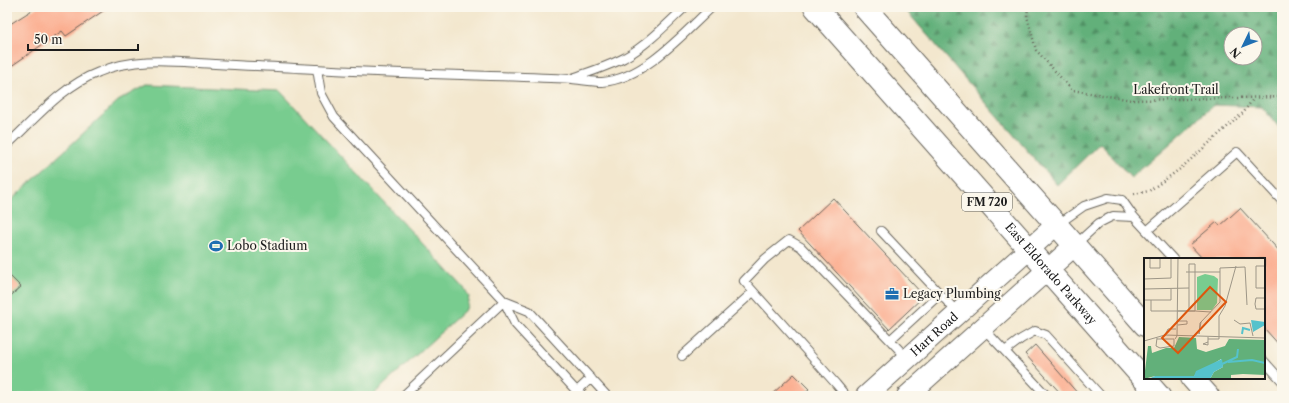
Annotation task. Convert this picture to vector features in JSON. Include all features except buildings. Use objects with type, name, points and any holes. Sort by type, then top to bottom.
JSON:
[{"type":"main road","name":"East Eldorado Parkway","points":[[815,7],[1159,396]]},
{"type":"main road","name":"FM 720","points":[[864,7],[1144,324]]},
{"type":"main road","points":[[1193,379],[1208,396]]},
{"type":"street","name":"Hart Road","points":[[866,396],[1056,225]]},
{"type":"street","points":[[907,396],[1074,246]]},
{"type":"lane","points":[[572,79],[622,59],[633,52],[652,38],[685,7]]},
{"type":"lane","points":[[7,145],[58,97],[77,83],[100,71],[124,64],[163,61],[317,69],[572,79],[602,82],[615,80],[631,74],[645,66],[660,55],[712,7]]},
{"type":"lane","points":[[317,69],[321,94],[334,117],[504,301],[515,324],[577,394],[591,378]]},
{"type":"lane","points":[[1148,230],[1237,152],[1282,201]]},
{"type":"lane","points":[[1056,225],[1084,206],[1108,198],[1122,200],[1134,217],[1148,230],[1172,258]]},
{"type":"lane","points":[[1074,246],[1099,223],[1113,216],[1134,217]]},
{"type":"lane","points":[[881,231],[958,313]]},
{"type":"lane","points":[[846,396],[744,281],[765,259],[789,240],[801,247],[908,359]]},
{"type":"lane","points":[[682,356],[753,292]]},
{"type":"lane","points":[[890,340],[940,294]]},
{"type":"lane","points":[[504,301],[529,311],[607,396]]},
{"type":"lane","points":[[403,396],[504,301]]},
{"type":"lane","points":[[983,328],[1047,396]]},
{"type":"lane","points":[[1005,351],[1036,331],[1046,335],[1101,396]]},
{"type":"lane","points":[[1265,361],[1282,381]]},
{"type":"path","name":"Lakefront Trail","points":[[1028,7],[1027,16],[1036,50],[1072,90],[1132,100],[1282,97]]},
{"type":"path","points":[[1134,194],[1149,191],[1180,169],[1244,112],[1253,98]]},
{"type":"green space","points":[[903,7],[1282,7],[1282,131],[1262,107],[1214,105],[1131,178],[1100,143],[1057,185]]},
{"type":"green space","name":"Lobo Stadium","points":[[147,85],[280,91],[465,289],[469,297],[466,309],[372,396],[7,396],[7,204],[118,101]]},
{"type":"place","name":"Lobo Stadium","points":[[216,246]]},
{"type":"place","name":"Legacy Plumbing","points":[[892,294]]}]
